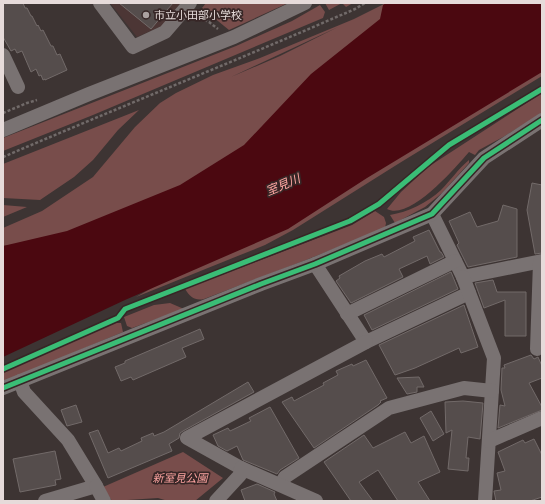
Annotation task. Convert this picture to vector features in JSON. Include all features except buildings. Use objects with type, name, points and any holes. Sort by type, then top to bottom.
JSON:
[{"type":"street","points":[[100,3],[133,47],[165,32],[186,7]]},
{"type":"street","points":[[3,130],[96,91],[234,37],[305,3]]},
{"type":"street","points":[[3,55],[18,87]]},
{"type":"street","points":[[3,388],[315,264],[432,214],[484,158],[542,120]]},
{"type":"street","points":[[432,214],[463,276],[494,358],[485,501]]},
{"type":"street","points":[[348,314],[455,261]]},
{"type":"street","points":[[463,276],[541,262],[537,349]]},
{"type":"street","points":[[315,264],[366,342]]},
{"type":"street","points":[[316,501],[241,468],[187,438],[366,342],[469,293]]},
{"type":"street","points":[[20,381],[24,392],[68,440],[104,501]]},
{"type":"street","points":[[281,485],[285,477],[389,408],[464,388],[492,391]]},
{"type":"street","points":[[489,441],[542,418]]},
{"type":"street","points":[[216,501],[240,475],[241,468]]},
{"type":"street","points":[[45,501],[96,486]]},
{"type":"path","points":[[3,157],[275,44],[355,9],[365,3]]},
{"type":"path","points":[[186,7],[210,22],[222,32]]},
{"type":"path","points":[[3,369],[118,318],[126,310],[350,221],[379,204],[449,145],[542,89]]},
{"type":"shaded area","name":"市立小田部小学校","points":[[110,3],[181,3],[162,26],[137,37]]},
{"type":"green space","points":[[206,3],[288,3],[229,30],[202,8]]},
{"type":"green space","points":[[325,3],[342,3],[329,10]]},
{"type":"green space","points":[[342,3],[353,3],[346,7]]},
{"type":"green space","points":[[386,3],[403,3],[249,146],[183,190],[65,237],[3,246],[3,228],[42,211],[93,177],[135,127],[160,103],[176,93],[213,75],[260,58],[354,19]],"holes":[[[338,27],[280,56],[231,77]]]},
{"type":"green space","points":[[320,5],[325,12],[323,18],[93,115],[3,151],[3,138],[236,46],[292,21]]},
{"type":"green space","points":[[542,64],[542,76],[293,230],[265,245],[136,297]]},
{"type":"green space","points":[[542,93],[542,113],[479,150],[475,155],[469,152],[431,191],[408,207],[397,211],[387,209],[401,192],[428,167]]},
{"type":"green space","points":[[139,110],[118,130],[93,160],[74,177],[40,200],[3,198],[3,164]]},
{"type":"green space","points":[[469,160],[469,163],[442,193],[425,207],[395,223],[390,215],[410,209],[430,199],[441,190]]},
{"type":"green space","points":[[3,205],[27,207],[3,217]]},
{"type":"green space","points":[[375,211],[384,217],[386,223],[385,228],[204,299],[193,298],[185,289],[352,225]]},
{"type":"green space","points":[[170,303],[184,309],[132,328],[127,326],[124,317],[154,305]]},
{"type":"green space","points":[[115,323],[121,323],[123,332],[3,382],[3,369]]},
{"type":"green space","name":"新室見公園","points":[[183,452],[223,478],[195,501],[168,501],[158,498],[112,501],[103,487]]},
{"type":"water","name":"室見川","points":[[386,3],[542,3],[542,72],[367,178],[288,229],[125,300],[3,357],[3,246],[67,231],[180,185],[244,145],[311,74],[380,19],[383,5]]},
{"type":"cycle path","points":[[3,369],[118,318],[125,309],[350,221],[379,204],[449,145],[542,89]]},
{"type":"cycle path","points":[[3,388],[261,284],[315,264],[432,214],[484,158],[542,120]]},
{"type":"place","name":"市立小田部小学校","points":[[146,15]]}]
